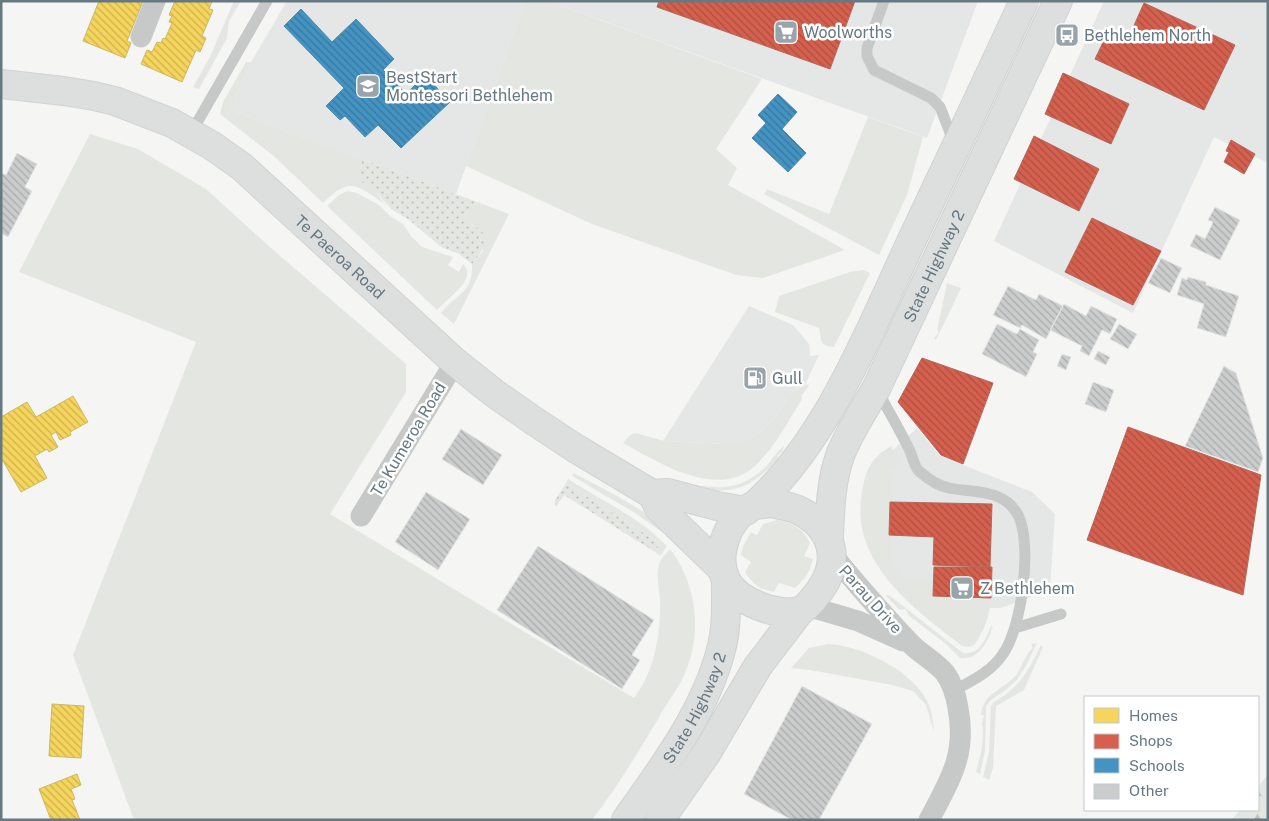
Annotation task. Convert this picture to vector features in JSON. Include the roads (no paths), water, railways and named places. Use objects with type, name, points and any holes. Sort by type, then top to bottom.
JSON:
[{"type":"main road","name":"State Highway 2","points":[[830,546],[832,499],[836,471],[841,454],[876,389],[1058,1]]},
{"type":"main road","name":"State Highway 2","points":[[751,508],[772,490],[792,467],[842,386],[956,147],[1017,8]]},
{"type":"main road","name":"Te Paeroa Road","points":[[1,84],[94,96],[139,110],[191,133],[231,158],[455,362],[534,421],[652,494],[659,508],[724,576]]},
{"type":"main road","name":"Te Paeroa Road","points":[[652,494],[668,493],[717,506],[751,508]]},
{"type":"main road","points":[[770,503],[799,510],[821,526],[830,546],[831,571],[821,589],[804,608],[783,612],[766,610],[739,594],[724,576],[723,547],[726,537],[731,527],[751,508],[770,503]]},
{"type":"main road","name":"State Highway 2","points":[[626,820],[652,783],[704,696],[722,648],[726,606],[724,576]]},
{"type":"main road","name":"State Highway 2","points":[[660,820],[706,754],[758,666],[804,608]]},
{"type":"street","points":[[141,37],[155,1]]},
{"type":"street","name":"Te Kumeroa Road","points":[[361,516],[455,362]]},
{"type":"street","name":"Parau Drive","points":[[830,546],[849,575],[910,644],[944,672],[955,690],[962,731],[959,754],[943,793],[928,820]]},
{"type":"street","name":"Parau Drive","points":[[804,608],[858,621],[910,644]]},
{"type":"lane","points":[[191,133],[267,1]]},
{"type":"lane","points":[[884,1],[867,48],[867,56],[874,70],[931,98],[940,107],[956,147]]},
{"type":"lane","points":[[876,389],[903,437],[917,470],[933,482],[946,488],[997,496],[1008,503],[1019,516],[1024,538],[1024,564],[1019,611],[1009,645],[991,668],[982,676],[955,690]]},
{"type":"lane","points":[[1015,628],[1061,614]]},
{"type":"place","name":"Woolworths","points":[[786,32]]},
{"type":"place","name":"Bethlehem North","points":[[1067,35]]},
{"type":"place","name":"BestStart Montessori Bethlehem","points":[[368,86]]},
{"type":"place","name":"Gull","points":[[755,378]]},
{"type":"place","name":"Z Bethlehem","points":[[962,588]]}]
